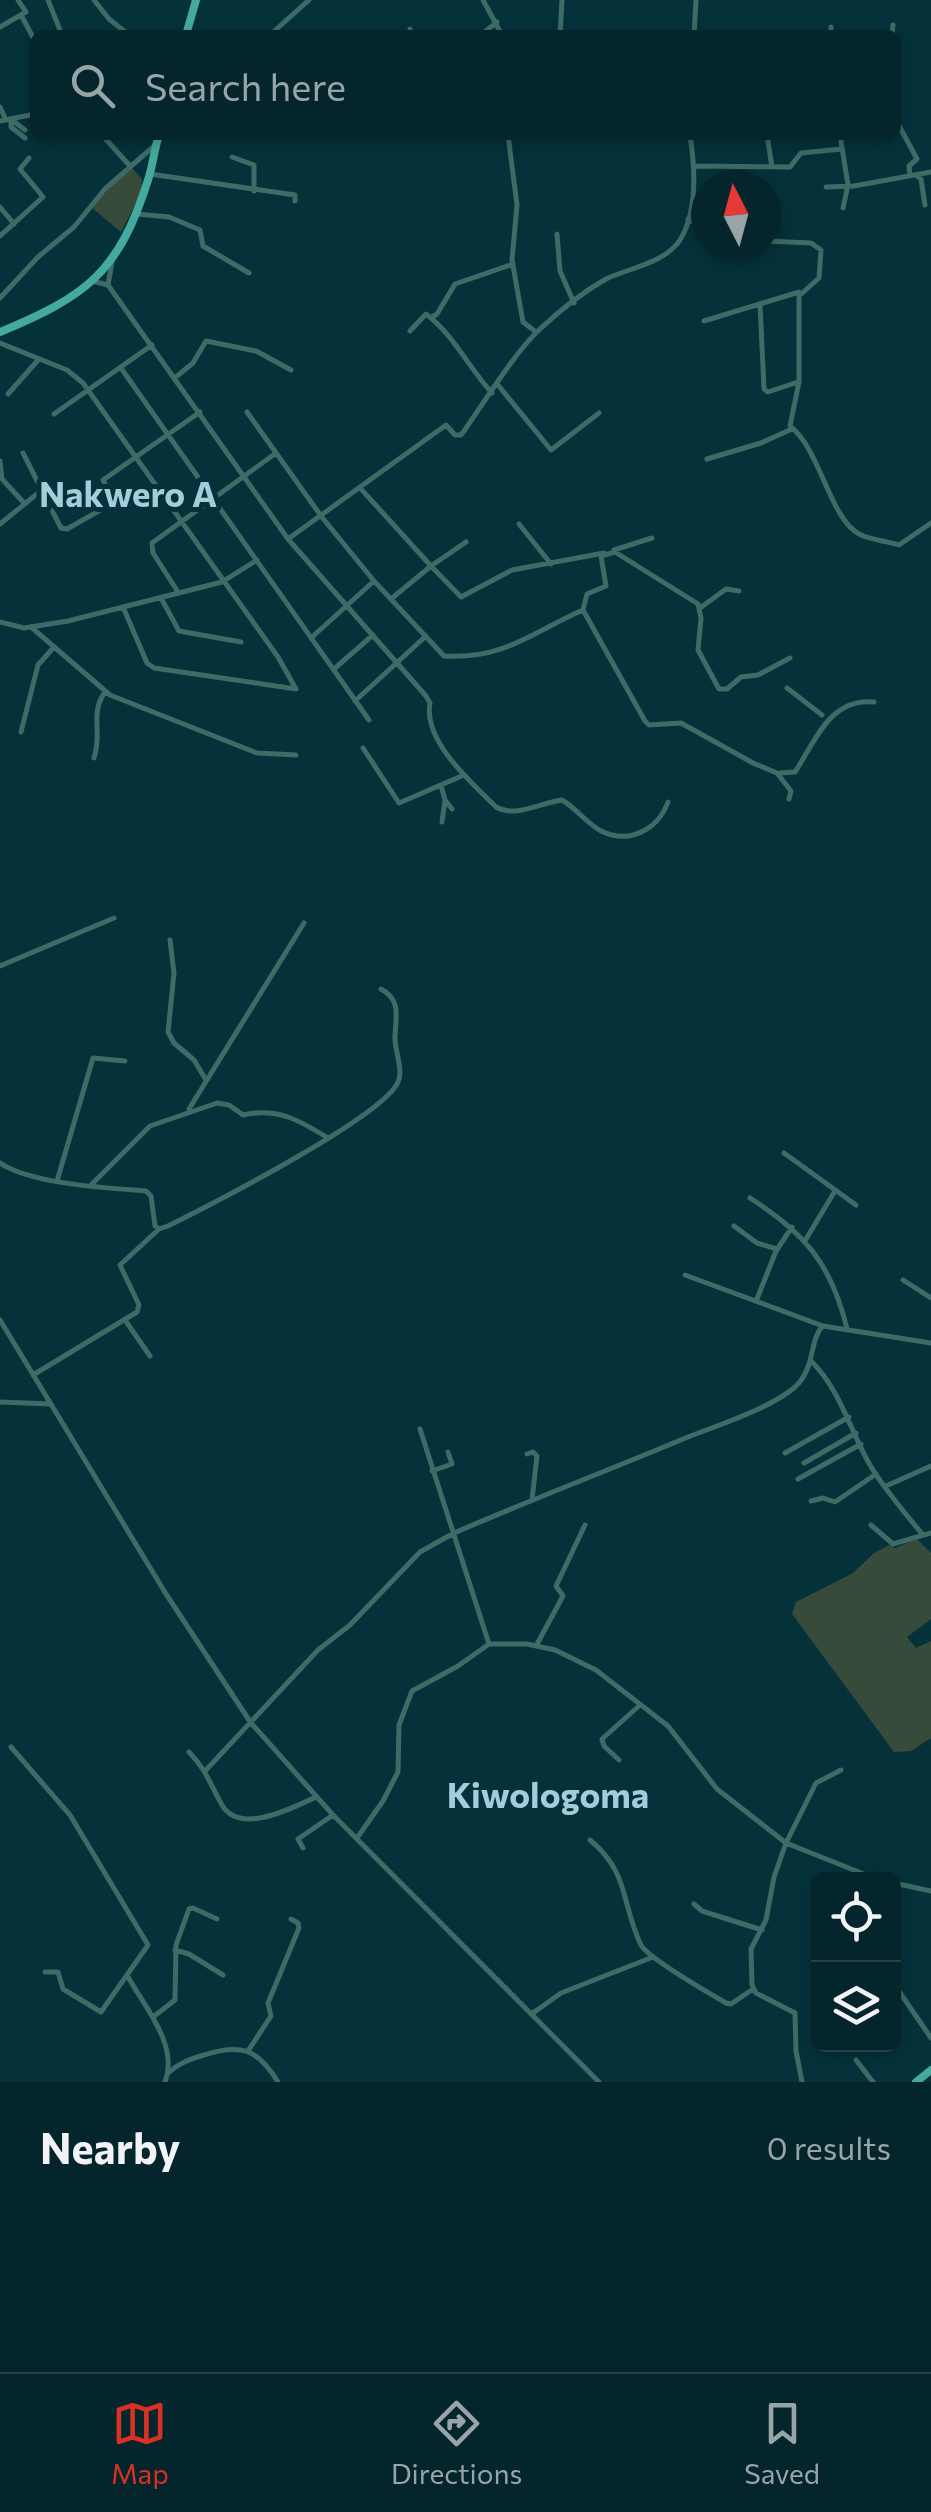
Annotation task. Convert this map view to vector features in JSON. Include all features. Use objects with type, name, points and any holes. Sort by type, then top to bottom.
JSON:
[{"type":"main road","points":[[187,30],[196,0]]},
{"type":"main road","points":[[1,330],[48,312],[76,296],[112,262],[137,214],[157,140]]},
{"type":"main road","points":[[916,2082],[931,2070]]},
{"type":"street","points":[[0,27],[26,9],[18,0]]},
{"type":"street","points":[[48,0],[60,30]]},
{"type":"street","points":[[94,0],[122,30]]},
{"type":"street","points":[[276,30],[309,0]]},
{"type":"street","points":[[483,0],[500,30]]},
{"type":"street","points":[[560,30],[562,0]]},
{"type":"street","points":[[694,30],[696,0]]},
{"type":"street","points":[[21,15],[30,32]]},
{"type":"street","points":[[488,30],[497,22]]},
{"type":"street","points":[[892,25],[892,30]]},
{"type":"street","points":[[0,107],[6,120],[26,138]]},
{"type":"street","points":[[6,120],[25,130]]},
{"type":"street","points":[[901,129],[917,158],[908,166],[921,179],[925,205]]},
{"type":"street","points":[[107,140],[130,166]]},
{"type":"street","points":[[0,298],[157,140]]},
{"type":"street","points":[[509,140],[517,205],[513,264],[522,322],[536,332]]},
{"type":"street","points":[[288,539],[446,425],[461,435],[536,332],[606,279],[655,259],[676,245],[688,220],[694,166],[691,140]]},
{"type":"street","points":[[767,140],[775,168]]},
{"type":"street","points":[[841,140],[848,185],[843,208]]},
{"type":"street","points":[[694,166],[790,167],[801,153],[842,149]]},
{"type":"street","points":[[232,157],[255,166],[254,191]]},
{"type":"street","points":[[0,236],[43,198],[20,169],[29,158]]},
{"type":"street","points":[[826,187],[931,172]]},
{"type":"street","points":[[150,174],[289,193],[296,200]]},
{"type":"street","points":[[916,175],[925,195],[931,195]]},
{"type":"street","points":[[0,207],[14,224]]},
{"type":"street","points":[[137,214],[169,217],[200,230],[203,246],[249,273]]},
{"type":"street","points":[[557,234],[560,271],[574,302]]},
{"type":"street","points":[[704,321],[802,292],[819,278],[822,250],[811,244],[781,242]]},
{"type":"street","points":[[108,285],[112,262]]},
{"type":"street","points":[[432,317],[438,314],[455,284],[513,264]]},
{"type":"street","points":[[92,281],[108,285],[288,539],[430,703],[427,715],[451,760],[502,810],[523,810],[562,800],[599,830],[622,836],[654,826],[668,802]]},
{"type":"street","points":[[792,429],[799,382],[797,320],[802,292]]},
{"type":"street","points":[[760,304],[764,389],[768,392],[799,382]]},
{"type":"street","points":[[410,332],[426,314],[432,317],[450,334],[492,392]]},
{"type":"street","points":[[176,377],[194,362],[206,341],[256,351],[291,370]]},
{"type":"street","points":[[0,343],[67,370],[88,390],[278,657],[295,690],[154,668],[147,663],[123,608]]},
{"type":"street","points":[[54,414],[152,345]]},
{"type":"street","points":[[8,394],[39,359]]},
{"type":"street","points":[[121,368],[369,720]]},
{"type":"street","points":[[498,385],[551,450],[599,413]]},
{"type":"street","points":[[23,453],[61,528],[67,529],[111,504],[103,480],[200,412]]},
{"type":"street","points":[[247,412],[321,516],[374,581],[444,656],[494,653],[520,644],[550,624],[583,610]]},
{"type":"street","points":[[707,459],[792,429]]},
{"type":"street","points":[[792,429],[805,439],[841,517],[858,535],[899,545],[931,523]]},
{"type":"street","points":[[178,594],[150,545],[276,453]]},
{"type":"street","points":[[0,461],[1,478],[24,503]]},
{"type":"street","points":[[360,488],[458,597],[464,610]]},
{"type":"street","points":[[0,524],[42,489]]},
{"type":"street","points":[[519,524],[551,564]]},
{"type":"street","points":[[458,597],[512,570],[596,555],[652,538]]},
{"type":"street","points":[[391,599],[466,542]]},
{"type":"street","points":[[700,608],[615,552],[601,556],[606,586],[588,594],[583,610],[620,682],[649,725],[682,723],[753,764],[777,772],[794,772],[808,746],[848,704],[856,700],[874,702]]},
{"type":"street","points":[[0,622],[12,628],[31,627],[123,608],[222,582],[257,560]]},
{"type":"street","points":[[311,638],[374,581]]},
{"type":"street","points":[[739,591],[726,588],[700,608],[698,650],[719,689],[790,658]]},
{"type":"street","points":[[161,598],[179,631],[242,642]]},
{"type":"street","points":[[31,627],[105,692],[257,754],[296,755]]},
{"type":"street","points":[[334,670],[373,635]]},
{"type":"street","points":[[355,701],[426,636]]},
{"type":"street","points":[[21,732],[38,665],[54,647]]},
{"type":"street","points":[[787,688],[822,715]]},
{"type":"street","points":[[94,758],[100,735],[96,708],[105,692]]},
{"type":"street","points":[[363,748],[399,804],[464,775]]},
{"type":"street","points":[[777,772],[791,791],[789,799]]},
{"type":"street","points":[[441,786],[445,800],[442,822]]},
{"type":"street","points":[[445,800],[452,808]]},
{"type":"street","points":[[0,966],[114,918]]},
{"type":"street","points":[[187,1111],[304,923]]},
{"type":"street","points":[[170,940],[174,973],[168,1032],[206,1080]]},
{"type":"street","points":[[32,1375],[125,1320],[139,1307],[122,1274],[122,1262],[159,1229],[328,1138],[368,1112],[400,1080],[395,1042],[396,1003],[392,995],[380,989]]},
{"type":"street","points":[[57,1181],[93,1058],[126,1061]]},
{"type":"street","points":[[92,1184],[145,1129],[220,1102],[243,1115],[263,1110],[278,1112],[328,1138]]},
{"type":"street","points":[[784,1154],[856,1206]]},
{"type":"street","points":[[0,1163],[24,1174],[57,1181],[148,1192],[159,1229]]},
{"type":"street","points":[[806,1239],[835,1192]]},
{"type":"street","points":[[750,1198],[806,1239],[834,1283],[847,1329]]},
{"type":"street","points":[[734,1226],[757,1242],[777,1248]]},
{"type":"street","points":[[756,1300],[777,1248],[792,1227]]},
{"type":"street","points":[[685,1275],[824,1326],[931,1343]]},
{"type":"street","points":[[904,1280],[931,1298]]},
{"type":"street","points":[[0,1320],[166,1594],[251,1723],[333,1815],[599,2082]]},
{"type":"street","points":[[125,1320],[150,1356]]},
{"type":"street","points":[[206,1770],[318,1650],[350,1624],[420,1552],[454,1533],[759,1407],[794,1387],[812,1362],[816,1336],[824,1326]]},
{"type":"street","points":[[812,1362],[828,1381],[876,1474],[927,1534],[894,1544],[870,1525]]},
{"type":"street","points":[[0,1402],[50,1404]]},
{"type":"street","points":[[784,1453],[848,1417]]},
{"type":"street","points":[[420,1429],[488,1644]]},
{"type":"street","points":[[804,1463],[856,1434]]},
{"type":"street","points":[[798,1479],[861,1444]]},
{"type":"street","points":[[432,1471],[452,1464],[448,1452]]},
{"type":"street","points":[[526,1454],[534,1452],[537,1456],[532,1500]]},
{"type":"street","points":[[886,1486],[931,1466]]},
{"type":"street","points":[[811,1501],[823,1498],[835,1502],[876,1474]]},
{"type":"street","points":[[536,1646],[563,1596],[556,1586],[585,1525]]},
{"type":"street","points":[[357,1838],[398,1772],[398,1725],[406,1700],[425,1682],[458,1666],[488,1644],[536,1646],[576,1658],[640,1704],[682,1741],[717,1789],[786,1844],[859,1872]]},
{"type":"street","points":[[619,1760],[602,1744],[602,1738],[640,1704]]},
{"type":"street","points":[[12,1748],[70,1815],[148,1943],[99,2012],[62,1990],[58,1972],[44,1972]]},
{"type":"street","points":[[189,1752],[206,1770],[222,1806],[231,1813],[249,1818],[273,1816],[316,1797]]},
{"type":"street","points":[[753,1989],[751,1949],[762,1930],[786,1844],[816,1784],[841,1770]]},
{"type":"street","points":[[303,1848],[298,1838],[333,1815]]},
{"type":"street","points":[[590,1840],[614,1866],[641,1945],[653,1958],[726,2004],[753,1989]]},
{"type":"street","points":[[901,1885],[931,1891]]},
{"type":"street","points":[[694,1904],[702,1911],[762,1930]]},
{"type":"street","points":[[153,2017],[174,2002],[175,1950],[190,1908],[217,1919]]},
{"type":"street","points":[[248,2051],[271,2016],[268,2003],[299,1928],[291,1920]]},
{"type":"street","points":[[175,1950],[223,1975]]},
{"type":"street","points":[[533,2013],[560,1992],[653,1958]]},
{"type":"street","points":[[128,1976],[153,2017],[169,2057],[165,2082]]},
{"type":"street","points":[[753,1989],[795,2013],[802,2082]]},
{"type":"street","points":[[901,1994],[931,2038]]},
{"type":"street","points":[[168,2073],[183,2062],[235,2048],[248,2051],[270,2066],[278,2082]]},
{"type":"street","points":[[856,2060],[873,2082]]},
{"type":"green space","points":[[131,167],[142,179],[141,194],[121,232],[91,207]]},
{"type":"green space","points":[[917,1539],[931,1553],[931,1619],[907,1637],[916,1648],[931,1641],[931,1738],[911,1751],[894,1752],[792,1614],[796,1602],[853,1573],[874,1553]]},
{"type":"district","name":"Nakwero A","points":[[128,492]]},
{"type":"district","name":"Kiwologoma","points":[[548,1793]]}]
